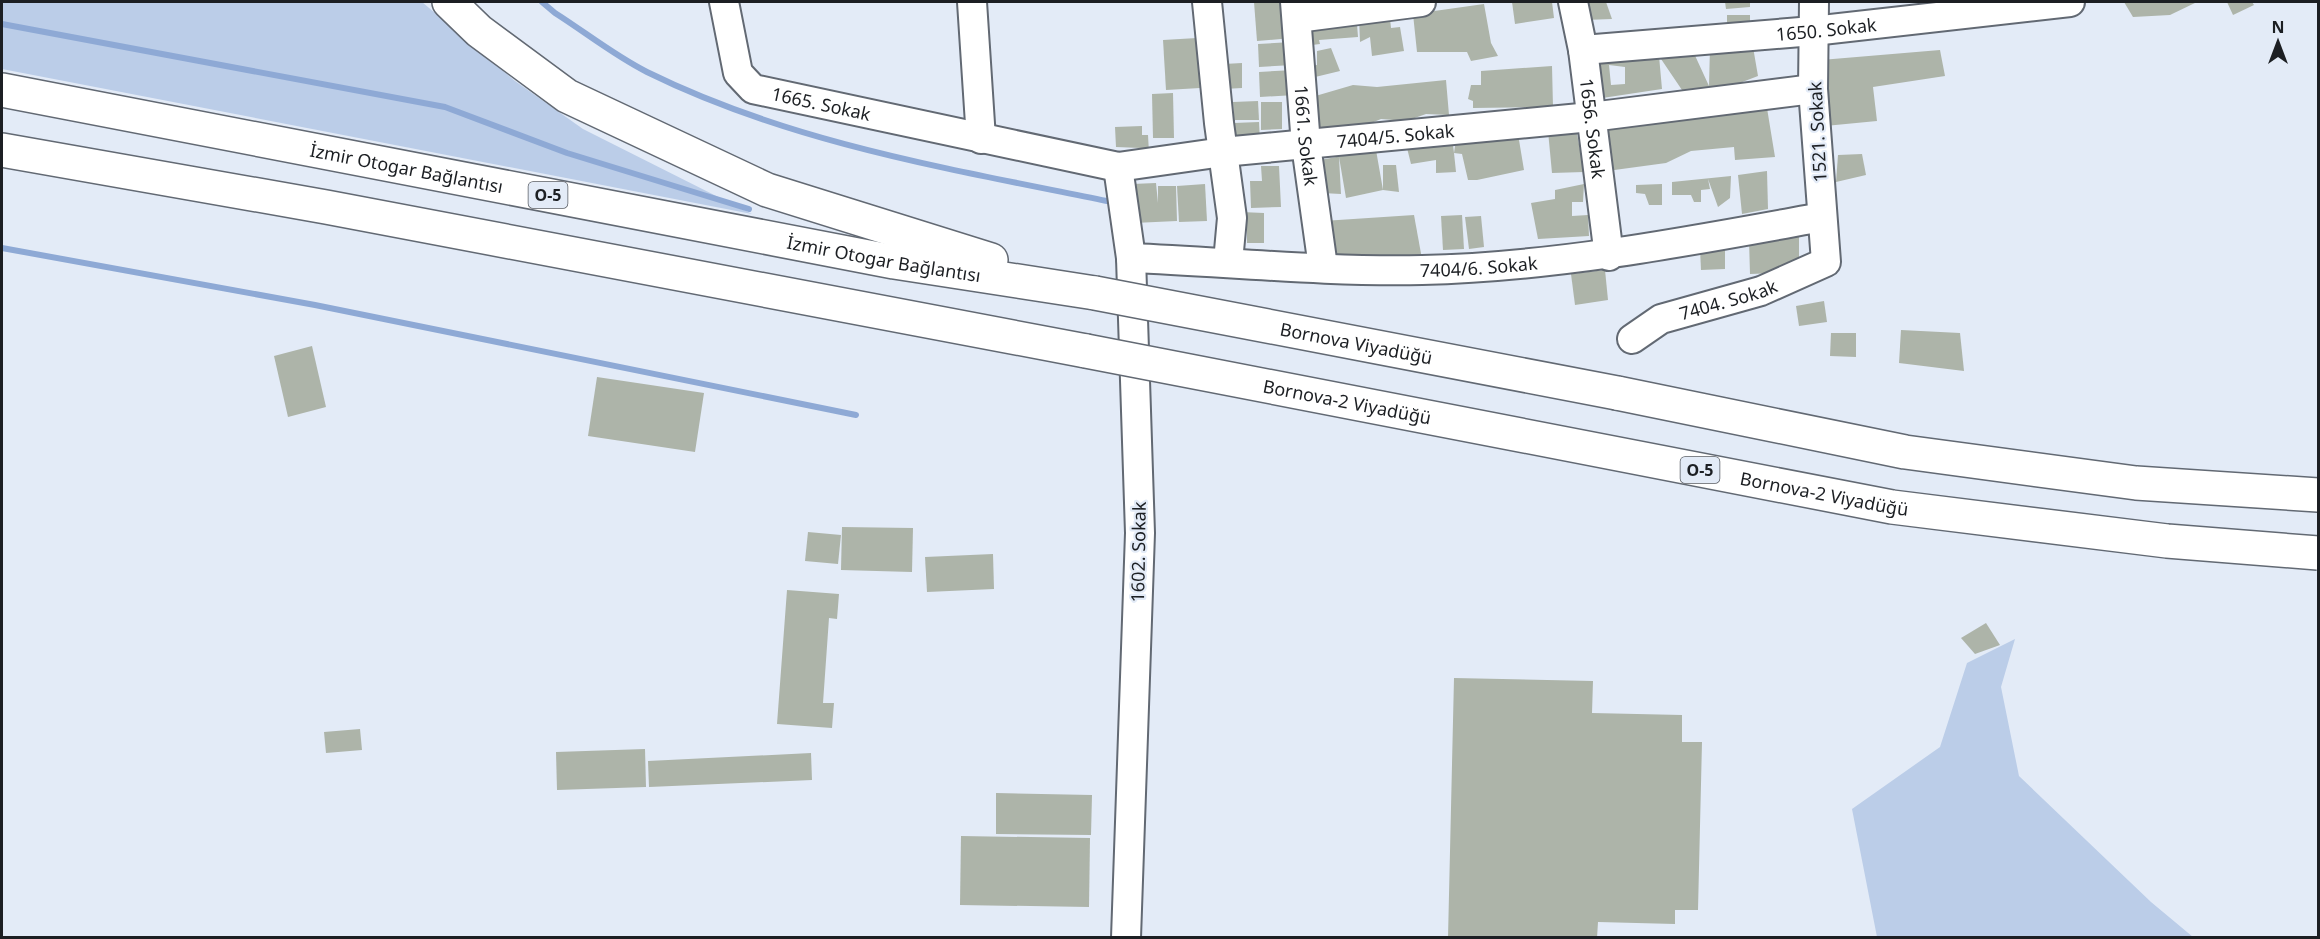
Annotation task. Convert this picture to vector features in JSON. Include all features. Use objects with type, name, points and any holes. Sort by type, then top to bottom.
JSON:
[{"type":"highway","points":[[449,2],[479,31],[567,96],[767,190],[1095,293]]},
{"type":"highway","name":"İzmir Otogar Bağlantısı","points":[[2,90],[894,262],[1095,293]]},
{"type":"highway","name":"Bornova-2 Viyadüğü","points":[[2,150],[326,207],[1892,507],[2167,542],[2319,553]]},
{"type":"highway","name":"Bornova Viyadüğü","points":[[1095,293],[1617,393],[1905,452],[2136,483],[2319,495]]},
{"type":"street","name":"1665. Sokak","points":[[724,2],[738,73],[753,89],[981,139]]},
{"type":"street","points":[[972,2],[981,139]]},
{"type":"street","points":[[1207,2],[1232,218],[1228,262]]},
{"type":"street","points":[[1296,10],[1420,2]]},
{"type":"street","name":"1656. Sokak","points":[[1573,2],[1583,50],[1609,256]]},
{"type":"street","name":"1521. Sokak","points":[[1814,2],[1813,89],[1826,262]]},
{"type":"street","name":"1650. Sokak","points":[[1583,50],[1813,31],[2070,2]]},
{"type":"street","name":"1661. Sokak","points":[[1296,10],[1306,145],[1323,267]]},
{"type":"street","name":"7404/5. Sokak","points":[[981,139],[1118,167],[1223,152],[1591,117],[1813,89]]},
{"type":"street","name":"1602. Sokak","points":[[1118,167],[1131,258],[1140,533],[1126,938]]},
{"type":"street","name":"7404/6. Sokak","points":[[1131,258],[1421,270],[1609,256],[1822,217]]},
{"type":"street","name":"7404. Sokak","points":[[1632,339],[1661,318],[1761,291],[1826,262]]},
{"type":"shaded area","points":[[2,2],[422,2],[515,81],[583,129],[752,214],[2,69]]},
{"type":"shaded area","points":[[2015,639],[2001,687],[2019,776],[2151,902],[2193,937],[1877,937],[1852,809],[1940,747],[1967,663]]},
{"type":"building","points":[[1254,2],[1289,2],[1292,38],[1257,41]]},
{"type":"building","points":[[1512,2],[1552,2],[1554,18],[1515,24]]},
{"type":"building","points":[[1579,2],[1606,2],[1612,19],[1584,20]]},
{"type":"building","points":[[1725,2],[1750,2],[1750,7],[1726,9]]},
{"type":"building","points":[[2124,2],[2197,2],[2170,15],[2133,17]]},
{"type":"building","points":[[2227,2],[2252,2],[2254,5],[2233,15]]},
{"type":"building","points":[[1484,4],[1491,43],[1498,56],[1471,61],[1467,52],[1417,52],[1413,14]]},
{"type":"building","points":[[1727,15],[1750,15],[1750,25],[1727,24]]},
{"type":"building","points":[[1359,18],[1390,18],[1391,28],[1400,27],[1404,51],[1372,56],[1370,37],[1360,42]]},
{"type":"building","points":[[1304,24],[1357,24],[1358,37],[1319,40],[1320,44],[1304,46]]},
{"type":"building","points":[[1197,38],[1200,88],[1166,90],[1163,40]]},
{"type":"building","points":[[1292,42],[1293,65],[1259,67],[1258,44]]},
{"type":"building","points":[[1710,47],[1753,47],[1758,76],[1737,84],[1682,90],[1659,56],[1692,49],[1709,86]]},
{"type":"building","points":[[1331,48],[1340,71],[1311,78],[1310,66],[1317,65],[1317,51]]},
{"type":"building","points":[[1940,50],[1945,76],[1873,87],[1877,121],[1825,126],[1821,60]]},
{"type":"building","points":[[1659,56],[1662,89],[1589,100],[1584,59]],"holes":[[[1609,65],[1625,67],[1625,84],[1611,85]]]},
{"type":"building","points":[[1242,63],[1242,88],[1224,89],[1224,64]]},
{"type":"building","points":[[1552,66],[1553,107],[1473,108],[1473,101],[1468,99],[1471,85],[1481,85],[1481,71]]},
{"type":"building","points":[[1294,70],[1295,95],[1260,97],[1259,72]]},
{"type":"building","points":[[1446,80],[1449,115],[1426,114],[1406,121],[1381,119],[1359,128],[1316,135],[1312,97],[1353,85],[1377,87]]},
{"type":"building","points":[[1173,93],[1174,138],[1153,138],[1152,94]]},
{"type":"building","points":[[1258,101],[1259,120],[1234,120],[1233,102]]},
{"type":"building","points":[[1261,102],[1282,102],[1282,129],[1261,130]]},
{"type":"building","points":[[1766,102],[1775,157],[1735,160],[1734,147],[1691,151],[1666,163],[1607,171],[1598,128]]},
{"type":"building","points":[[1259,122],[1260,142],[1235,143],[1234,123]]},
{"type":"building","points":[[1142,126],[1142,135],[1148,135],[1149,153],[1141,153],[1141,148],[1116,147],[1115,127]]},
{"type":"building","points":[[1576,128],[1584,172],[1552,173],[1548,131]]},
{"type":"building","points":[[1518,134],[1524,170],[1468,180],[1462,154],[1454,153],[1456,139]]},
{"type":"building","points":[[1453,145],[1456,172],[1436,173],[1436,160],[1411,164],[1407,148]]},
{"type":"building","points":[[1376,150],[1383,190],[1346,198],[1339,157],[1341,194],[1322,193],[1314,161]]},
{"type":"building","points":[[1862,154],[1866,175],[1836,182],[1838,155]]},
{"type":"building","points":[[1383,165],[1396,165],[1399,192],[1383,190]]},
{"type":"building","points":[[1261,166],[1279,166],[1281,207],[1251,208],[1250,181],[1262,181]]},
{"type":"building","points":[[1767,171],[1768,209],[1742,214],[1738,175]]},
{"type":"building","points":[[1731,176],[1730,198],[1718,207],[1708,179],[1710,189],[1701,190],[1701,202],[1694,202],[1691,195],[1672,195],[1672,182]]},
{"type":"building","points":[[1156,183],[1158,203],[1158,186],[1176,186],[1177,221],[1134,223],[1132,184]]},
{"type":"building","points":[[1205,184],[1207,221],[1179,222],[1177,186]]},
{"type":"building","points":[[1584,184],[1583,202],[1572,202],[1572,216],[1588,215],[1589,236],[1538,239],[1531,203],[1555,199],[1555,190]]},
{"type":"building","points":[[1662,184],[1662,205],[1649,205],[1645,194],[1636,193],[1636,185]]},
{"type":"building","points":[[1241,212],[1264,213],[1264,243],[1247,243],[1247,225],[1241,225]]},
{"type":"building","points":[[1414,215],[1422,259],[1328,261],[1323,221]]},
{"type":"building","points":[[1462,215],[1464,249],[1443,250],[1441,216]]},
{"type":"building","points":[[1481,216],[1484,247],[1469,249],[1465,217]]},
{"type":"building","points":[[1799,235],[1799,267],[1777,267],[1777,273],[1750,274],[1749,240]]},
{"type":"building","points":[[1725,247],[1725,269],[1701,270],[1700,248]]},
{"type":"building","points":[[1605,270],[1608,300],[1575,305],[1571,274]]},
{"type":"building","points":[[1824,301],[1827,322],[1799,326],[1796,306]]},
{"type":"building","points":[[1901,330],[1960,333],[1964,371],[1899,363]]},
{"type":"building","points":[[1831,333],[1856,333],[1856,357],[1830,356]]},
{"type":"building","points":[[312,346],[326,407],[288,417],[274,356]]},
{"type":"building","points":[[597,377],[704,393],[695,452],[588,436]]},
{"type":"building","points":[[842,527],[913,528],[912,572],[841,570]]},
{"type":"building","points":[[808,532],[841,535],[838,564],[805,561]]},
{"type":"building","points":[[993,554],[994,589],[927,592],[925,557]]},
{"type":"building","points":[[787,590],[839,594],[837,619],[829,618],[823,703],[834,703],[832,728],[777,724]]},
{"type":"building","points":[[1986,623],[2000,645],[1975,654],[1961,638]]},
{"type":"building","points":[[1454,678],[1593,681],[1592,713],[1682,715],[1682,742],[1702,742],[1698,910],[1675,910],[1675,924],[1598,922],[1597,938],[1448,938]]},
{"type":"building","points":[[360,729],[362,750],[326,753],[324,732]]},
{"type":"building","points":[[645,749],[646,787],[557,790],[556,752]]},
{"type":"building","points":[[811,753],[812,780],[649,787],[648,761]]},
{"type":"building","points":[[996,793],[1092,795],[1091,835],[996,834]]},
{"type":"building","points":[[961,836],[1090,838],[1089,907],[960,905]]},
{"type":"waterway","points":[[542,2],[635,66],[702,97],[758,118],[814,136],[930,165],[1107,201]]},
{"type":"waterway","points":[[2,24],[445,107],[567,153],[749,209]]},
{"type":"waterway","points":[[2,248],[315,305],[856,415]]}]
